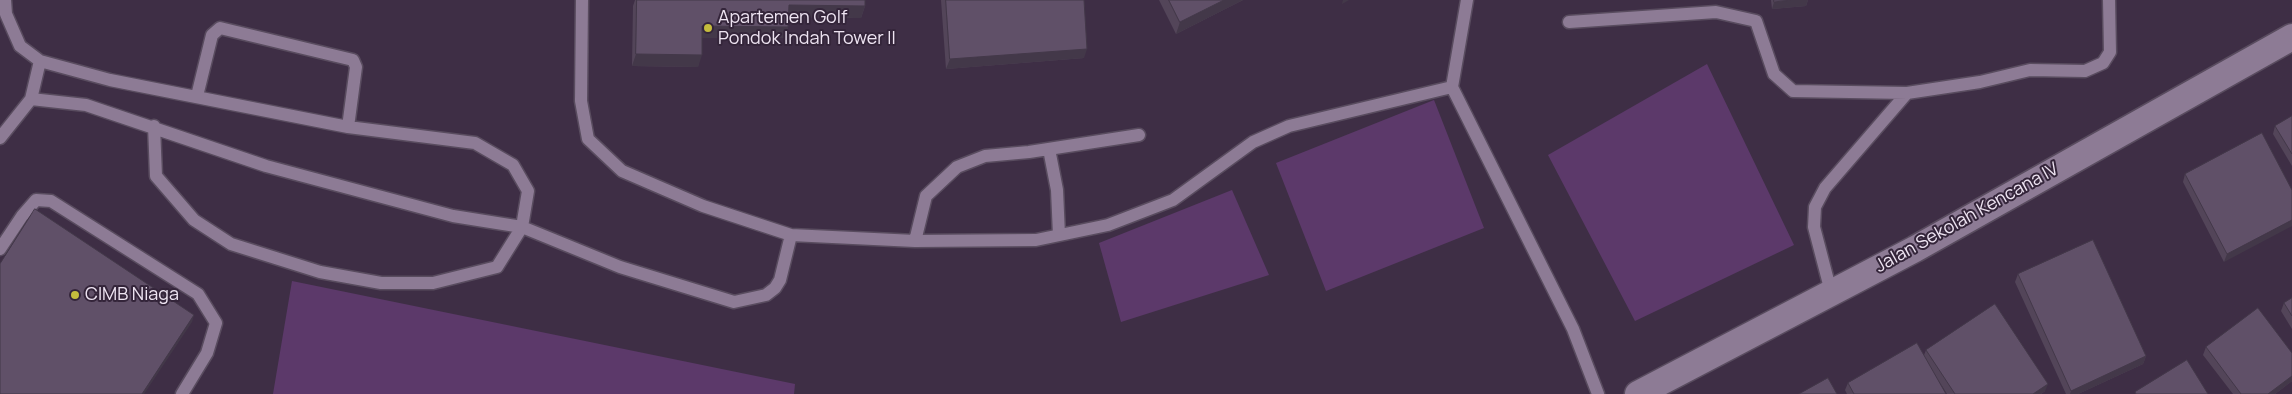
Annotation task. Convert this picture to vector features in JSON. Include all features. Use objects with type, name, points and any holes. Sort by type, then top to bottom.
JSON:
[{"type":"street","name":"Jalan Sekolah Kencana IV","points":[[1638,394],[1915,249],[2292,37]]},
{"type":"lane","points":[[5,0],[6,14],[20,46],[40,61],[110,80],[348,127],[475,143],[513,165],[528,191],[522,227],[497,266],[452,279],[433,283],[381,283],[320,272],[231,244],[194,220],[156,176],[154,126]]},
{"type":"lane","points":[[582,0],[582,101],[588,139],[622,171],[703,206],[791,235],[915,241],[1036,240],[1108,225],[1173,200],[1253,142],[1289,126],[1452,87]]},
{"type":"lane","points":[[1467,0],[1452,87],[1573,329],[1598,394]]},
{"type":"lane","points":[[1568,22],[1716,12],[1756,21],[1774,74],[1793,91],[1907,93],[1980,82],[2030,70],[2085,71],[2103,62],[2110,52],[2109,0]]},
{"type":"lane","points":[[197,96],[212,35],[220,28],[353,60],[356,66],[348,127]]},
{"type":"lane","points":[[0,138],[31,99],[40,61]]},
{"type":"lane","points":[[1831,292],[1814,227],[1816,207],[1825,188],[1907,93]]},
{"type":"lane","points":[[31,99],[86,105],[154,126],[266,166],[453,216],[522,227],[620,267],[734,302],[766,294],[775,288],[780,280],[791,235]]},
{"type":"lane","points":[[915,241],[926,196],[958,167],[985,156],[1049,149],[1139,135]]},
{"type":"lane","points":[[1049,149],[1056,190],[1059,235]]},
{"type":"lane","points":[[0,249],[22,216],[36,200],[51,200],[198,294],[216,323],[207,353],[182,394]]},
{"type":"shaded area","points":[[1707,64],[1794,245],[1635,321],[1548,155]]},
{"type":"shaded area","points":[[1434,100],[1484,228],[1326,291],[1276,163]]},
{"type":"shaded area","points":[[1232,190],[1269,275],[1121,322],[1099,243]]},
{"type":"shaded area","points":[[292,281],[795,384],[794,394],[273,394]]},
{"type":"building","name":"Apartemen Golf Pondok Indah Tower II","points":[[637,0],[865,0],[865,6],[789,5],[788,27],[702,26],[702,55],[636,54]]},
{"type":"building","points":[[946,0],[1084,0],[1087,49],[950,59]]},
{"type":"building","points":[[1169,0],[1224,0],[1180,22]]},
{"type":"building","points":[[1774,0],[1791,0],[1774,2]]},
{"type":"building","points":[[2292,116],[2292,154],[2275,126]]},
{"type":"building","points":[[2262,133],[2292,190],[2292,220],[2227,254],[2185,174]]},
{"type":"building","name":"CIMB Niaga","points":[[35,209],[194,315],[142,394],[0,394],[0,264]]},
{"type":"building","points":[[2093,240],[2146,356],[2071,391],[2018,274]]},
{"type":"building","points":[[2292,298],[2292,316],[2284,303]]},
{"type":"building","points":[[1995,304],[2048,384],[2033,394],[1955,394],[1926,350]]},
{"type":"building","points":[[2258,308],[2292,353],[2292,376],[2268,394],[2241,394],[2206,347]]},
{"type":"building","points":[[1917,343],[1946,394],[1854,394],[1848,383]]},
{"type":"building","points":[[2187,360],[2208,394],[2136,394],[2135,392]]},
{"type":"building","points":[[1828,378],[1837,394],[1799,394]]},
{"type":"place","name":"Apartemen Golf Pondok Indah Tower II","points":[[708,28]]},
{"type":"place","name":"CIMB Niaga","points":[[75,295]]}]
